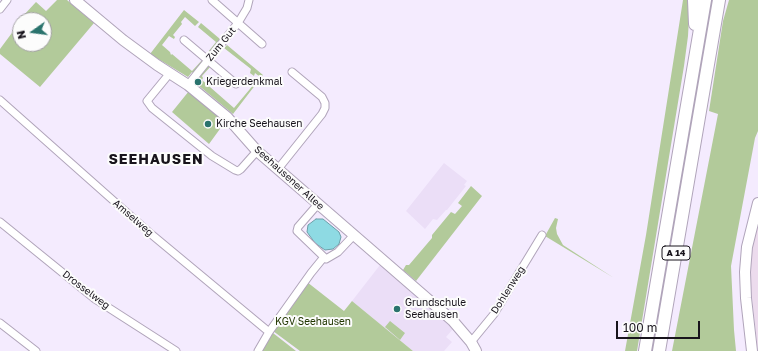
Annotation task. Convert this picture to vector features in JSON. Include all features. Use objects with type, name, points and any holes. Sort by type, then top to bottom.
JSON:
[{"type":"highway","points":[[694,0],[696,47]]},
{"type":"highway","name":"A 14","points":[[645,351],[705,0]]},
{"type":"highway","name":"A 14","points":[[659,351],[719,0]]},
{"type":"street","points":[[0,9],[7,0]]},
{"type":"street","name":"Seehausener Allee","points":[[75,0],[123,40],[157,65],[188,85],[227,117],[257,151],[445,313],[453,321],[474,349]]},
{"type":"street","points":[[212,0],[262,44]]},
{"type":"street","name":"Zum Gut","points":[[188,85],[209,61],[238,23],[247,8],[248,0]]},
{"type":"street","points":[[184,40],[236,84]]},
{"type":"street","points":[[278,169],[322,114],[325,108],[325,103],[322,97],[292,72]]},
{"type":"street","points":[[170,73],[147,101],[152,108],[212,156],[235,170],[240,170],[257,151]]},
{"type":"street","name":"Amselweg","points":[[0,100],[151,234],[269,332]]},
{"type":"street","points":[[752,351],[746,298],[745,272],[747,247],[758,203]]},
{"type":"street","points":[[318,204],[298,227],[297,231],[326,260],[338,252],[354,235]]},
{"type":"street","name":"Drosselweg","points":[[0,222],[95,299],[176,351]]},
{"type":"street","name":"Dohlenweg","points":[[474,349],[542,235]]},
{"type":"street","points":[[258,351],[269,332],[324,257]]},
{"type":"street","points":[[0,323],[36,351]]},
{"type":"shaded area","points":[[444,163],[467,181],[464,185],[466,186],[447,210],[437,220],[433,219],[425,229],[406,211]]},
{"type":"shaded area","points":[[758,223],[758,351],[750,269],[752,249]]},
{"type":"shaded area","name":"Grundschule Seehausen","points":[[380,265],[441,316],[453,329],[446,337],[452,342],[444,351],[413,351],[352,301]]},
{"type":"green space","points":[[57,0],[67,0],[94,23],[40,87],[0,54],[0,49],[12,33],[12,52],[52,52],[52,12],[27,12],[36,2],[46,11]]},
{"type":"green space","points":[[683,0],[690,0],[688,36],[637,351],[625,351],[646,235]]},
{"type":"green space","points":[[729,0],[758,0],[758,131],[755,138],[731,266],[736,351],[672,351],[718,114],[709,111],[723,21]]},
{"type":"green space","points":[[184,10],[199,22],[195,26],[185,17],[181,22],[182,24],[173,35],[175,37],[174,39],[169,36],[162,45],[170,52],[171,55],[172,54],[192,71],[203,59],[193,73],[192,72],[188,77],[150,54]]},
{"type":"green space","points":[[201,23],[220,39],[209,53],[208,52],[216,42],[198,27]]},
{"type":"green space","points":[[227,45],[263,75],[233,114],[198,85],[200,81],[197,79],[207,66],[211,66],[202,76],[202,80],[234,108],[260,77],[255,73],[254,76],[250,73],[251,69],[224,48]]},
{"type":"green space","points":[[189,91],[225,122],[209,144],[172,112]]},
{"type":"green space","points":[[471,186],[482,196],[416,281],[403,270],[432,238],[432,235],[451,212],[455,214],[462,206],[458,203]]},
{"type":"green space","points":[[555,218],[558,219],[556,228],[557,234],[563,245],[614,278],[545,236]]},
{"type":"green space","name":"KGV Seehausen","points":[[307,282],[344,311],[352,301],[413,351],[300,351],[273,331]]},
{"type":"green space","points":[[390,321],[405,333],[400,340],[385,327]]},
{"type":"green space","name":"KGV Seehausen","points":[[273,333],[296,351],[262,351]]},
{"type":"water","points":[[316,219],[323,219],[339,232],[341,237],[339,244],[333,249],[325,250],[315,243],[307,232],[308,225]]},
{"type":"place","name":"Kriegerdenkmal","points":[[198,82]]},
{"type":"place","name":"Kirche Seehausen","points":[[208,124]]},
{"type":"place","name":"Grundschule Seehausen","points":[[397,309]]},
{"type":"district","name":"SEEHAUSEN","points":[[156,160]]}]
